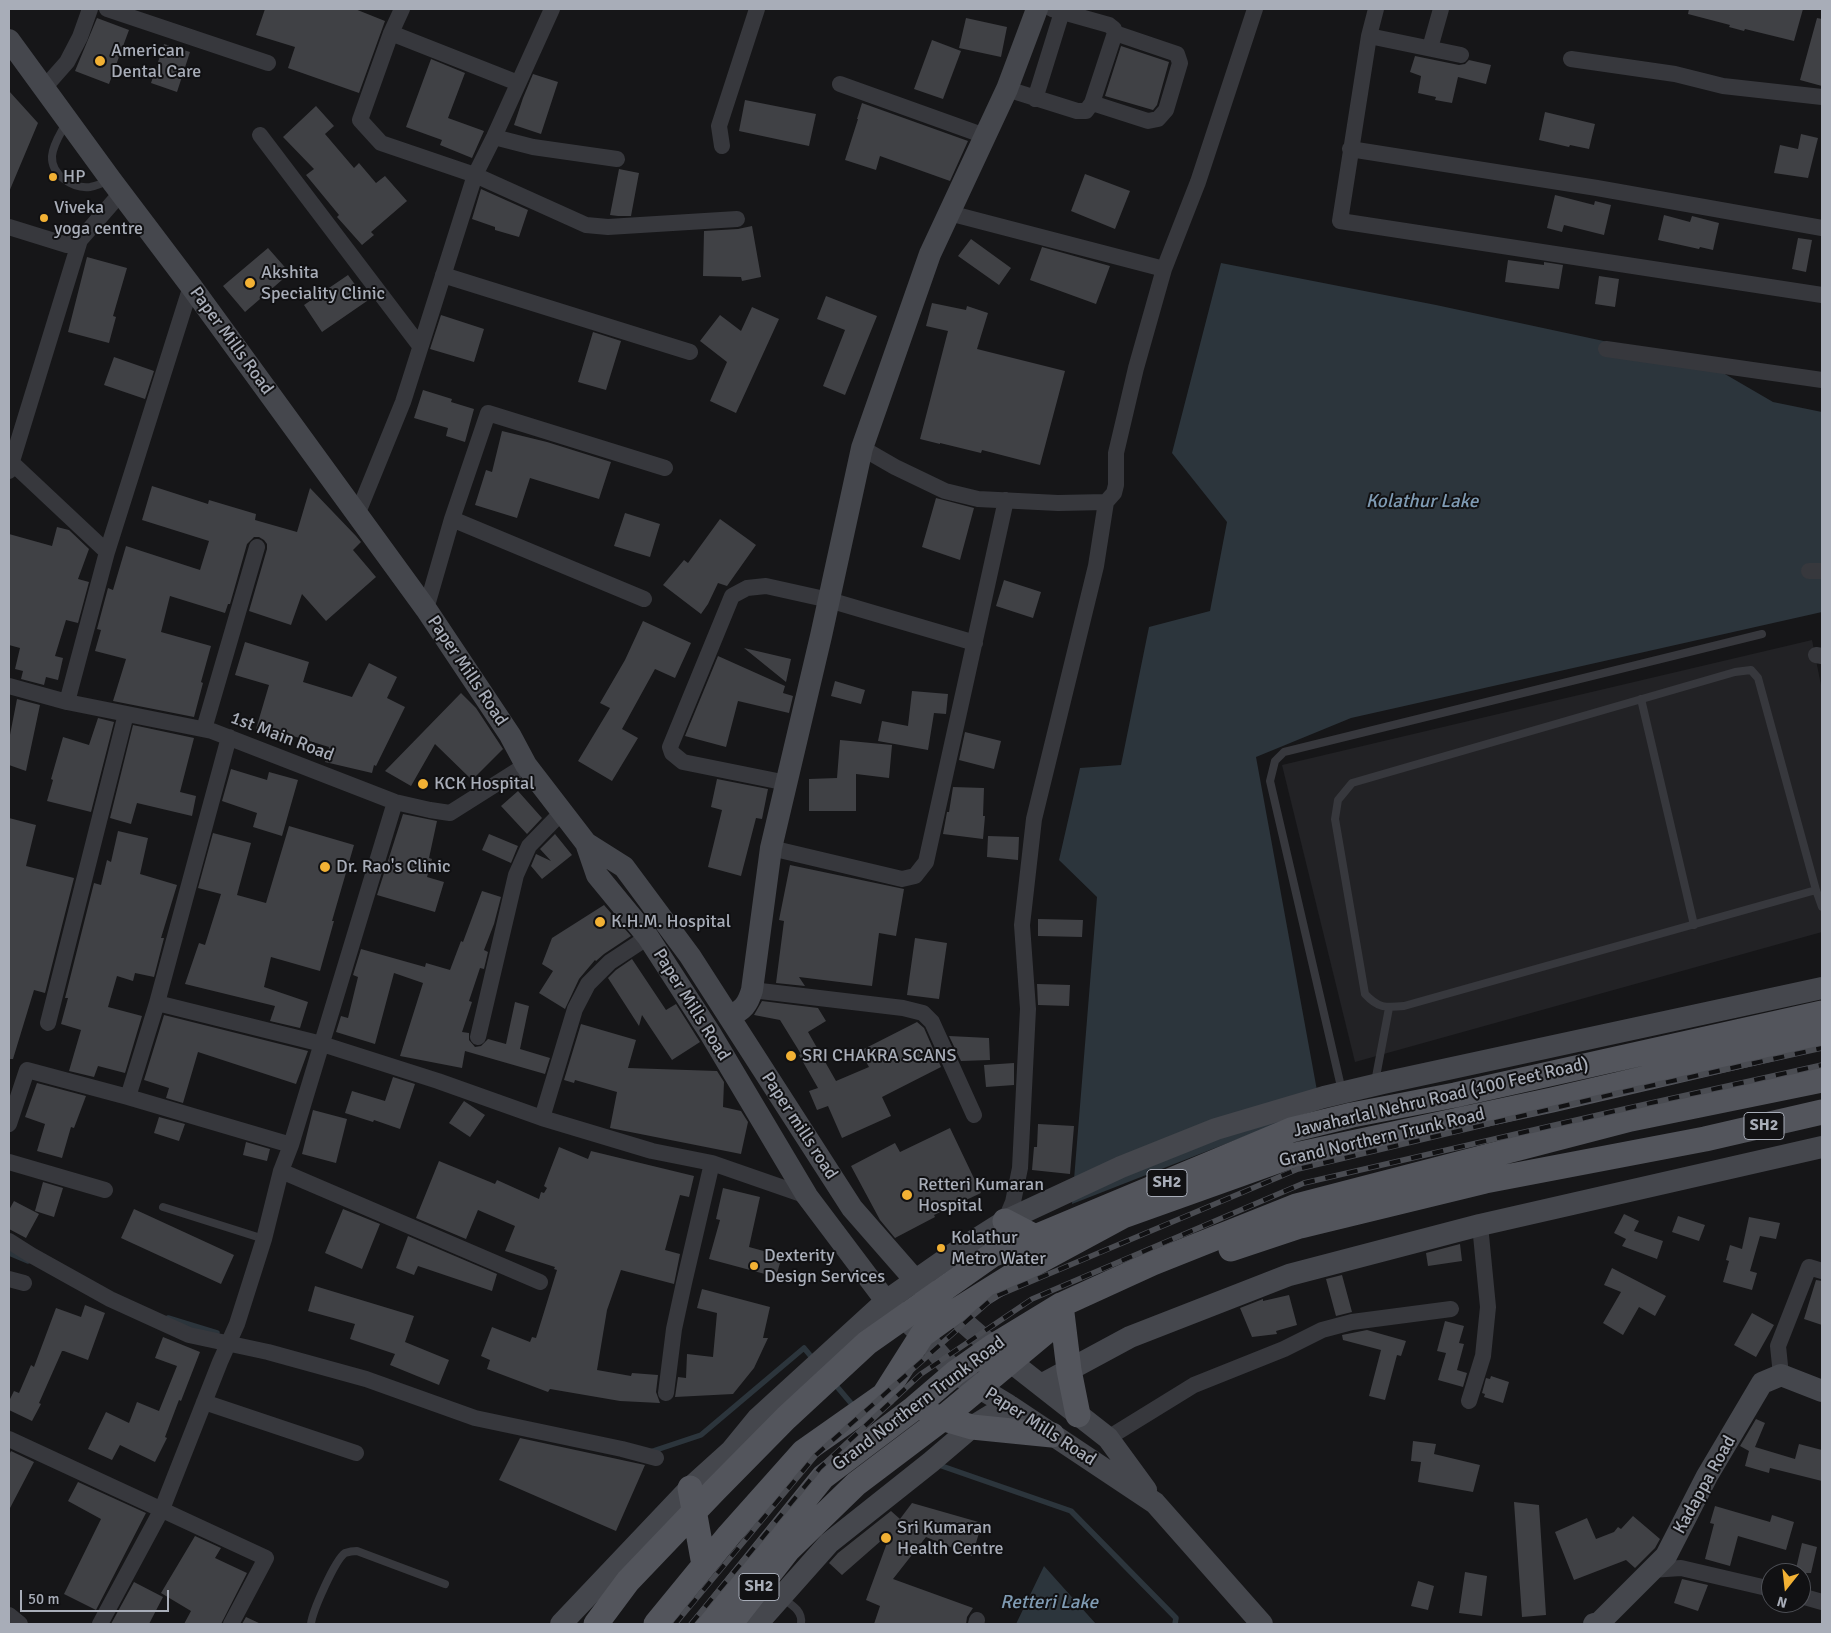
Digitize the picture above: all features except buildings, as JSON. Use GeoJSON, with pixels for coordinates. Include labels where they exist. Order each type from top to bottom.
{"type":"FeatureCollection","features":[{"type":"Feature","properties":{"kind":"main road","name":"Jawaharlal Nehru Road (100 Feet Road)"},"geometry":{"type":"LineString","coordinates":[[596,1624],[628,1581],[714,1490],[786,1418],[867,1343],[992,1255],[1291,1130],[1352,1115],[1455,1095],[1822,1013]]}},
{"type":"Feature","properties":{"kind":"main road","name":"Grand Northern Trunk Road"},"geometry":{"type":"LineString","coordinates":[[656,1624],[738,1525],[804,1452],[884,1395],[922,1335],[954,1312],[1010,1277],[1123,1216],[1291,1156],[1552,1100],[1822,1037]]}},
{"type":"Feature","properties":{"kind":"main road","name":"Grand Northern Trunk Road"},"geometry":{"type":"LineString","coordinates":[[712,1624],[823,1477],[913,1409],[955,1373],[992,1347],[1061,1305],[1153,1263],[1296,1206],[1630,1120],[1822,1080]]}},
{"type":"Feature","properties":{"kind":"main road","name":"SH2"},"geometry":{"type":"LineString","coordinates":[[712,1624],[856,1484],[938,1422],[1067,1314],[1160,1272],[1300,1226],[1484,1181],[1705,1139],[1822,1112]]}},
{"type":"Feature","properties":{"kind":"main road"},"geometry":{"type":"LineString","coordinates":[[1005,1221],[1060,1249]]}},
{"type":"Feature","properties":{"kind":"main road"},"geometry":{"type":"LineString","coordinates":[[1061,1305],[1069,1370],[1078,1414]]}},
{"type":"Feature","properties":{"kind":"main road"},"geometry":{"type":"LineString","coordinates":[[913,1409],[972,1426],[1052,1435]]}},
{"type":"Feature","properties":{"kind":"main road"},"geometry":{"type":"LineString","coordinates":[[731,1451],[730,1499],[738,1525]]}},
{"type":"Feature","properties":{"kind":"main road"},"geometry":{"type":"LineString","coordinates":[[690,1488],[704,1565]]}},
{"type":"Feature","properties":{"kind":"street"},"geometry":{"type":"LineString","coordinates":[[44,88],[66,62],[80,37],[90,9]]}},
{"type":"Feature","properties":{"kind":"street"},"geometry":{"type":"LineString","coordinates":[[107,9],[268,63]]}},
{"type":"Feature","properties":{"kind":"street"},"geometry":{"type":"LineString","coordinates":[[402,9],[391,32],[360,120],[381,143],[475,175],[586,225],[598,227],[737,219]]}},
{"type":"Feature","properties":{"kind":"street"},"geometry":{"type":"LineString","coordinates":[[357,515],[403,402],[475,175],[494,138],[552,9]]}},
{"type":"Feature","properties":{"kind":"street"},"geometry":{"type":"LineString","coordinates":[[722,146],[719,126],[757,9]]}},
{"type":"Feature","properties":{"kind":"street"},"geometry":{"type":"LineString","coordinates":[[730,1016],[744,1008],[749,1001],[752,990],[771,848],[829,600],[862,448],[930,254],[1007,89],[1037,9]]}},
{"type":"Feature","properties":{"kind":"street"},"geometry":{"type":"LineString","coordinates":[[1005,1221],[1013,1202],[1020,1168],[1028,1009],[1022,925],[1034,818],[1096,566],[1106,502],[1114,493],[1116,485],[1116,453],[1136,368],[1164,268],[1198,182],[1255,9]]}},
{"type":"Feature","properties":{"kind":"street"},"geometry":{"type":"LineString","coordinates":[[1376,9],[1369,36],[1340,220],[1822,295]]}},
{"type":"Feature","properties":{"kind":"street"},"geometry":{"type":"LineString","coordinates":[[1430,48],[1441,9]]}},
{"type":"Feature","properties":{"kind":"street"},"geometry":{"type":"LineString","coordinates":[[1007,89],[1035,99],[1077,111],[1086,111],[1092,103],[1115,33],[1114,29],[1109,25],[1057,10],[1053,57],[1035,99]]}},
{"type":"Feature","properties":{"kind":"street"},"geometry":{"type":"LineString","coordinates":[[391,32],[518,83]]}},
{"type":"Feature","properties":{"kind":"street"},"geometry":{"type":"LineString","coordinates":[[1092,103],[1148,122],[1158,119],[1166,110],[1180,63],[1177,54],[1115,33]]}},
{"type":"Feature","properties":{"kind":"street"},"geometry":{"type":"LineString","coordinates":[[1369,36],[1461,55]]}},
{"type":"Feature","properties":{"kind":"street","name":"Paper Mills Road"},"geometry":{"type":"LineString","coordinates":[[9,40],[426,608],[510,735],[526,765],[586,843],[597,875],[648,937],[710,1033],[807,1196],[886,1301],[922,1335],[955,1373],[1008,1405],[1155,1503],[1262,1624]]}},
{"type":"Feature","properties":{"kind":"street"},"geometry":{"type":"LineString","coordinates":[[1022,47],[1053,57]]}},
{"type":"Feature","properties":{"kind":"street"},"geometry":{"type":"LineString","coordinates":[[1571,59],[1675,74],[1723,86],[1822,97]]}},
{"type":"Feature","properties":{"kind":"street"},"geometry":{"type":"LineString","coordinates":[[840,84],[985,136]]}},
{"type":"Feature","properties":{"kind":"street"},"geometry":{"type":"LineString","coordinates":[[260,135],[420,346]]}},
{"type":"Feature","properties":{"kind":"street"},"geometry":{"type":"LineString","coordinates":[[494,138],[542,149],[617,159]]}},
{"type":"Feature","properties":{"kind":"street"},"geometry":{"type":"LineString","coordinates":[[1350,150],[1617,192],[1822,228]]}},
{"type":"Feature","properties":{"kind":"street"},"geometry":{"type":"LineString","coordinates":[[107,552],[10,465],[80,240],[116,186]]}},
{"type":"Feature","properties":{"kind":"street"},"geometry":{"type":"LineString","coordinates":[[949,213],[1164,268]]}},
{"type":"Feature","properties":{"kind":"street"},"geometry":{"type":"LineString","coordinates":[[9,227],[67,245],[80,240]]}},
{"type":"Feature","properties":{"kind":"street"},"geometry":{"type":"LineString","coordinates":[[443,275],[690,352]]}},
{"type":"Feature","properties":{"kind":"street"},"geometry":{"type":"LineString","coordinates":[[67,702],[107,552],[191,286]]}},
{"type":"Feature","properties":{"kind":"street"},"geometry":{"type":"LineString","coordinates":[[1606,349],[1822,380]]}},
{"type":"Feature","properties":{"kind":"street"},"geometry":{"type":"LineString","coordinates":[[426,608],[452,519],[488,413],[665,468]]}},
{"type":"Feature","properties":{"kind":"street"},"geometry":{"type":"LineString","coordinates":[[862,448],[895,467],[945,491],[978,499],[1058,503],[1106,502]]}},
{"type":"Feature","properties":{"kind":"street"},"geometry":{"type":"LineString","coordinates":[[771,848],[902,879],[915,876],[926,862],[1006,500]]}},
{"type":"Feature","properties":{"kind":"street"},"geometry":{"type":"LineString","coordinates":[[452,519],[644,600]]}},
{"type":"Feature","properties":{"kind":"street"},"geometry":{"type":"LineString","coordinates":[[204,729],[257,547]]}},
{"type":"Feature","properties":{"kind":"street"},"geometry":{"type":"LineString","coordinates":[[787,783],[683,762],[672,753],[670,747],[732,596],[747,588],[766,586],[829,600],[975,643]]}},
{"type":"Feature","properties":{"kind":"street","name":"1st Main Road"},"geometry":{"type":"LineString","coordinates":[[10,690],[204,729],[395,802],[450,813],[526,765]]}},
{"type":"Feature","properties":{"kind":"street"},"geometry":{"type":"LineString","coordinates":[[48,1023],[126,714]]}},
{"type":"Feature","properties":{"kind":"street"},"geometry":{"type":"LineString","coordinates":[[128,1097],[157,1003],[229,737]]}},
{"type":"Feature","properties":{"kind":"street"},"geometry":{"type":"LineString","coordinates":[[100,1624],[162,1509],[237,1324],[264,1238],[281,1171],[291,1145],[395,802]]}},
{"type":"Feature","properties":{"kind":"street"},"geometry":{"type":"LineString","coordinates":[[478,1037],[516,875],[529,846],[562,812]]}},
{"type":"Feature","properties":{"kind":"street","name":"Paper mills road"},"geometry":{"type":"LineString","coordinates":[[586,843],[624,867],[690,956],[852,1208],[915,1280],[992,1347],[1108,1438],[1155,1503]]}},
{"type":"Feature","properties":{"kind":"street"},"geometry":{"type":"LineString","coordinates":[[542,1118],[575,1009],[588,984],[610,962],[648,937]]}},
{"type":"Feature","properties":{"kind":"street"},"geometry":{"type":"LineString","coordinates":[[562,1624],[690,1488],[731,1451],[758,1418],[886,1301],[1005,1221],[1121,1167],[1216,1128],[1375,1085],[1822,988]]}},
{"type":"Feature","properties":{"kind":"street"},"geometry":{"type":"LineString","coordinates":[[752,990],[903,1008],[923,1013],[932,1022],[974,1115]]}},
{"type":"Feature","properties":{"kind":"street"},"geometry":{"type":"LineString","coordinates":[[157,1003],[322,1044],[438,1081],[542,1118],[652,1151],[712,1163],[807,1196]]}},
{"type":"Feature","properties":{"kind":"street"},"geometry":{"type":"LineString","coordinates":[[9,1124],[27,1070],[128,1097],[291,1145]]}},
{"type":"Feature","properties":{"kind":"street"},"geometry":{"type":"LineString","coordinates":[[1042,1385],[1130,1337],[1290,1274],[1480,1225],[1822,1147]]}},
{"type":"Feature","properties":{"kind":"street"},"geometry":{"type":"LineString","coordinates":[[9,1162],[105,1190]]}},
{"type":"Feature","properties":{"kind":"street"},"geometry":{"type":"LineString","coordinates":[[666,1393],[676,1320],[712,1163]]}},
{"type":"Feature","properties":{"kind":"street"},"geometry":{"type":"LineString","coordinates":[[281,1171],[540,1282]]}},
{"type":"Feature","properties":{"kind":"street"},"geometry":{"type":"LineString","coordinates":[[1468,1401],[1483,1356],[1488,1307],[1480,1225]]}},
{"type":"Feature","properties":{"kind":"street"},"geometry":{"type":"LineString","coordinates":[[9,1241],[46,1264],[110,1299],[189,1335],[268,1352],[366,1379],[475,1418],[632,1451],[656,1458]]}},
{"type":"Feature","properties":{"kind":"street"},"geometry":{"type":"LineString","coordinates":[[1822,1272],[1809,1267],[1778,1346],[1781,1375],[1822,1391]]}},
{"type":"Feature","properties":{"kind":"street"},"geometry":{"type":"LineString","coordinates":[[1108,1438],[1194,1384],[1284,1349],[1322,1330],[1352,1322],[1451,1309]]}},
{"type":"Feature","properties":{"kind":"street","name":"Kadappa Road"},"geometry":{"type":"LineString","coordinates":[[1594,1624],[1599,1623],[1666,1556],[1707,1476],[1762,1383],[1781,1375]]}},
{"type":"Feature","properties":{"kind":"street"},"geometry":{"type":"LineString","coordinates":[[204,1402],[356,1453]]}},
{"type":"Feature","properties":{"kind":"street"},"geometry":{"type":"LineString","coordinates":[[757,1624],[829,1543],[931,1462],[972,1426],[1008,1405]]}},
{"type":"Feature","properties":{"kind":"street"},"geometry":{"type":"LineString","coordinates":[[9,1439],[266,1558],[231,1624]]}},
{"type":"Feature","properties":{"kind":"street"},"geometry":{"type":"LineString","coordinates":[[1651,1570],[1681,1568],[1761,1587]]}},
{"type":"Feature","properties":{"kind":"street"},"geometry":{"type":"LineString","coordinates":[[9,1615],[20,1624]]}},
{"type":"Feature","properties":{"kind":"lane"},"geometry":{"type":"LineString","coordinates":[[67,120],[54,149],[53,164],[57,171],[69,183],[77,186],[88,188],[116,186]]}},
{"type":"Feature","properties":{"kind":"lane"},"geometry":{"type":"LineString","coordinates":[[1343,1093],[1270,782],[1275,761],[1284,752],[1762,634]]}},
{"type":"Feature","properties":{"kind":"lane"},"geometry":{"type":"LineString","coordinates":[[1816,890],[1404,1006],[1389,1008],[1374,1004],[1365,994],[1335,819],[1338,800],[1352,783],[1735,672],[1751,670],[1758,678],[1822,907]]}},
{"type":"Feature","properties":{"kind":"lane"},"geometry":{"type":"LineString","coordinates":[[1641,699],[1694,925]]}},
{"type":"Feature","properties":{"kind":"lane"},"geometry":{"type":"LineString","coordinates":[[1375,1085],[1389,1008]]}},
{"type":"Feature","properties":{"kind":"lane"},"geometry":{"type":"LineString","coordinates":[[163,1207],[264,1238]]}},
{"type":"Feature","properties":{"kind":"lane"},"geometry":{"type":"LineString","coordinates":[[311,1624],[312,1614],[338,1561],[346,1553],[357,1550],[445,1584]]}},
{"type":"Feature","properties":{"kind":"lane"},"geometry":{"type":"LineString","coordinates":[[781,1597],[797,1609],[802,1621],[801,1624]]}},
{"type":"Feature","properties":{"kind":"shaded area"},"geometry":{"type":"Polygon","coordinates":[[[1812,640],[1822,690],[1822,932],[1355,1062],[1282,765],[1812,640]]]}},
{"type":"Feature","properties":{"kind":"water","name":"Kolathur Lake"},"geometry":{"type":"Polygon","coordinates":[[[1221,263],[1436,305],[1706,363],[1773,402],[1822,412],[1822,612],[1351,718],[1256,757],[1320,1107],[1072,1204],[1097,897],[1059,860],[1080,768],[1121,765],[1149,627],[1210,611],[1227,522],[1172,453],[1221,263]]]}},
{"type":"Feature","properties":{"kind":"water","name":"Retteri Lake"},"geometry":{"type":"Polygon","coordinates":[[[1044,1566],[1096,1624],[1016,1624],[1044,1566]]]}},
{"type":"Feature","properties":{"kind":"waterway"},"geometry":{"type":"LineString","coordinates":[[9,1253],[28,1261]]}},
{"type":"Feature","properties":{"kind":"waterway"},"geometry":{"type":"LineString","coordinates":[[168,1318],[217,1333]]}},
{"type":"Feature","properties":{"kind":"waterway"},"geometry":{"type":"LineString","coordinates":[[650,1452],[701,1435],[804,1348],[814,1360]]}},
{"type":"Feature","properties":{"kind":"waterway"},"geometry":{"type":"LineString","coordinates":[[833,1382],[856,1409]]}},
{"type":"Feature","properties":{"kind":"waterway"},"geometry":{"type":"LineString","coordinates":[[936,1464],[1071,1511],[1176,1618],[1175,1624]]}},
{"type":"Feature","properties":{"kind":"railway"},"geometry":{"type":"LineString","coordinates":[[675,1624],[816,1455],[994,1297],[1298,1169],[1618,1093],[1822,1048]]}},
{"type":"Feature","properties":{"kind":"railway"},"geometry":{"type":"LineString","coordinates":[[691,1624],[820,1468],[921,1374],[1032,1299],[1304,1183],[1822,1065]]}},
{"type":"Feature","properties":{"kind":"place","name":"American Dental Care"},"geometry":{"type":"Point","coordinates":[100,61]}},
{"type":"Feature","properties":{"kind":"place","name":"HP"},"geometry":{"type":"Point","coordinates":[53,177]}},
{"type":"Feature","properties":{"kind":"place","name":"Viveka yoga centre"},"geometry":{"type":"Point","coordinates":[44,218]}},
{"type":"Feature","properties":{"kind":"place","name":"Akshita Speciality Clinic"},"geometry":{"type":"Point","coordinates":[250,283]}},
{"type":"Feature","properties":{"kind":"place","name":"KCK Hospital"},"geometry":{"type":"Point","coordinates":[423,784]}},
{"type":"Feature","properties":{"kind":"place","name":"Dr. Rao's Clinic"},"geometry":{"type":"Point","coordinates":[325,867]}},
{"type":"Feature","properties":{"kind":"place","name":"K.H.M. Hospital"},"geometry":{"type":"Point","coordinates":[600,922]}},
{"type":"Feature","properties":{"kind":"place","name":"SRI CHAKRA SCANS"},"geometry":{"type":"Point","coordinates":[791,1056]}},
{"type":"Feature","properties":{"kind":"place","name":"Retteri Kumaran Hospital"},"geometry":{"type":"Point","coordinates":[907,1195]}},
{"type":"Feature","properties":{"kind":"place","name":"Kolathur Metro Water"},"geometry":{"type":"Point","coordinates":[941,1248]}},
{"type":"Feature","properties":{"kind":"place","name":"Dexterity Design Services"},"geometry":{"type":"Point","coordinates":[754,1266]}},
{"type":"Feature","properties":{"kind":"place","name":"Sri Kumaran Health Centre"},"geometry":{"type":"Point","coordinates":[886,1538]}}]}
